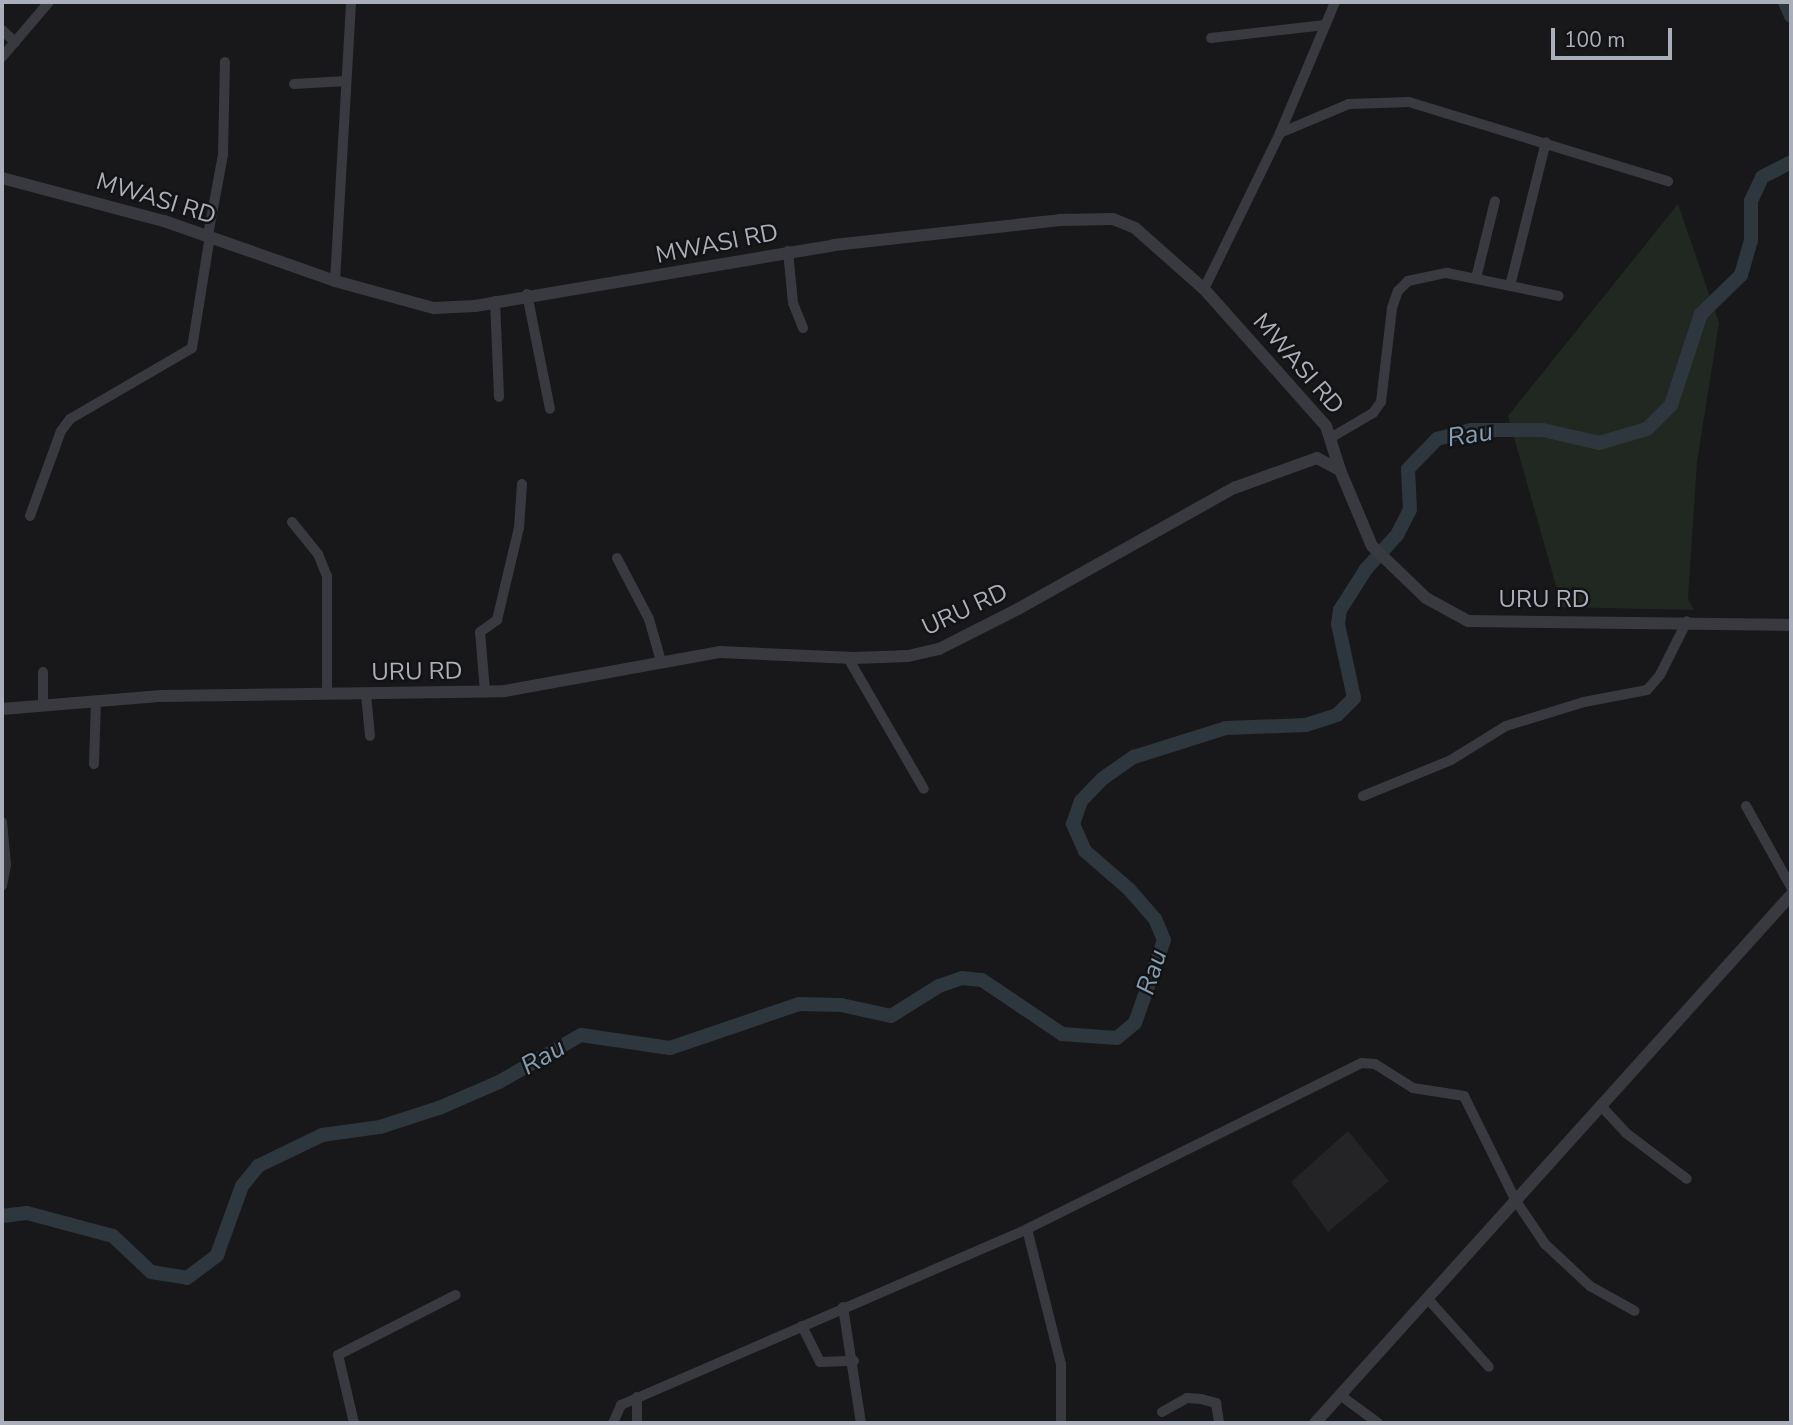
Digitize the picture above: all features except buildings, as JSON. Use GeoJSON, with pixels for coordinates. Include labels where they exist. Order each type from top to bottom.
{"type":"FeatureCollection","features":[{"type":"Feature","properties":{"kind":"street"},"geometry":{"type":"LineString","coordinates":[[2,57],[49,2]]}},
{"type":"Feature","properties":{"kind":"street"},"geometry":{"type":"LineString","coordinates":[[335,281],[346,147],[346,81],[351,2]]}},
{"type":"Feature","properties":{"kind":"street"},"geometry":{"type":"LineString","coordinates":[[1204,289],[1280,133],[1335,2]]}},
{"type":"Feature","properties":{"kind":"street"},"geometry":{"type":"LineString","coordinates":[[1210,38],[1325,25]]}},
{"type":"Feature","properties":{"kind":"street"},"geometry":{"type":"LineString","coordinates":[[2,30],[15,42]]}},
{"type":"Feature","properties":{"kind":"street"},"geometry":{"type":"LineString","coordinates":[[30,516],[61,431],[70,419],[192,348],[223,155],[225,62]]}},
{"type":"Feature","properties":{"kind":"street"},"geometry":{"type":"LineString","coordinates":[[294,84],[346,81]]}},
{"type":"Feature","properties":{"kind":"street"},"geometry":{"type":"LineString","coordinates":[[1280,133],[1338,107],[1380,100],[1430,106],[1668,181]]}},
{"type":"Feature","properties":{"kind":"street"},"geometry":{"type":"LineString","coordinates":[[1510,286],[1546,142]]}},
{"type":"Feature","properties":{"kind":"street","name":"MWASI RD"},"geometry":{"type":"LineString","coordinates":[[2,178],[209,236],[335,281],[434,308],[495,301],[788,251],[1097,217],[1135,228],[1204,289],[1332,437],[1340,470]]}},
{"type":"Feature","properties":{"kind":"street"},"geometry":{"type":"LineString","coordinates":[[1476,278],[1495,201]]}},
{"type":"Feature","properties":{"kind":"street"},"geometry":{"type":"LineString","coordinates":[[788,251],[793,303],[803,328]]}},
{"type":"Feature","properties":{"kind":"street"},"geometry":{"type":"LineString","coordinates":[[1332,437],[1373,413],[1381,402],[1398,291],[1408,281],[1436,273],[1476,278],[1559,296]]}},
{"type":"Feature","properties":{"kind":"street"},"geometry":{"type":"LineString","coordinates":[[527,294],[550,409]]}},
{"type":"Feature","properties":{"kind":"street"},"geometry":{"type":"LineString","coordinates":[[495,301],[499,397]]}},
{"type":"Feature","properties":{"kind":"street","name":"URU RD"},"geometry":{"type":"LineString","coordinates":[[2,709],[161,696],[485,691],[534,687],[661,661],[745,651],[848,658],[908,656],[939,649],[1234,488],[1317,458],[1340,470],[1380,554],[1426,598],[1468,621],[1687,620],[1791,625]]}},
{"type":"Feature","properties":{"kind":"street"},"geometry":{"type":"LineString","coordinates":[[485,691],[480,632],[499,614],[519,528],[522,484]]}},
{"type":"Feature","properties":{"kind":"street"},"geometry":{"type":"LineString","coordinates":[[292,522],[318,554],[327,576],[327,694]]}},
{"type":"Feature","properties":{"kind":"street"},"geometry":{"type":"LineString","coordinates":[[617,558],[649,619],[661,661]]}},
{"type":"Feature","properties":{"kind":"street"},"geometry":{"type":"LineString","coordinates":[[1363,796],[1413,778],[1506,726],[1540,714],[1647,691],[1660,675],[1687,620]]}},
{"type":"Feature","properties":{"kind":"street"},"geometry":{"type":"LineString","coordinates":[[848,658],[925,789]]}},
{"type":"Feature","properties":{"kind":"street"},"geometry":{"type":"LineString","coordinates":[[43,672],[43,706]]}},
{"type":"Feature","properties":{"kind":"street"},"geometry":{"type":"LineString","coordinates":[[366,694],[370,736]]}},
{"type":"Feature","properties":{"kind":"street"},"geometry":{"type":"LineString","coordinates":[[94,764],[96,702]]}},
{"type":"Feature","properties":{"kind":"street"},"geometry":{"type":"LineString","coordinates":[[1746,806],[1791,887]]}},
{"type":"Feature","properties":{"kind":"street"},"geometry":{"type":"LineString","coordinates":[[2,822],[6,865],[2,886]]}},
{"type":"Feature","properties":{"kind":"street"},"geometry":{"type":"LineString","coordinates":[[1315,1423],[1789,902]]}},
{"type":"Feature","properties":{"kind":"street"},"geometry":{"type":"LineString","coordinates":[[613,1423],[621,1405],[1027,1229],[1248,1116],[1369,1062],[1413,1088],[1464,1096],[1516,1201],[1563,1262],[1590,1286],[1635,1311]]}},
{"type":"Feature","properties":{"kind":"street"},"geometry":{"type":"LineString","coordinates":[[1602,1107],[1626,1133],[1687,1179]]}},
{"type":"Feature","properties":{"kind":"street"},"geometry":{"type":"LineString","coordinates":[[1027,1229],[1060,1363],[1061,1423]]}},
{"type":"Feature","properties":{"kind":"street"},"geometry":{"type":"LineString","coordinates":[[354,1423],[338,1355],[456,1295]]}},
{"type":"Feature","properties":{"kind":"street"},"geometry":{"type":"LineString","coordinates":[[1428,1299],[1489,1367]]}},
{"type":"Feature","properties":{"kind":"street"},"geometry":{"type":"LineString","coordinates":[[843,1307],[861,1423]]}},
{"type":"Feature","properties":{"kind":"street"},"geometry":{"type":"LineString","coordinates":[[802,1326],[820,1362],[853,1361]]}},
{"type":"Feature","properties":{"kind":"street"},"geometry":{"type":"LineString","coordinates":[[1340,1395],[1378,1423]]}},
{"type":"Feature","properties":{"kind":"street"},"geometry":{"type":"LineString","coordinates":[[637,1423],[638,1397]]}},
{"type":"Feature","properties":{"kind":"street"},"geometry":{"type":"LineString","coordinates":[[1162,1412],[1187,1398],[1201,1399],[1216,1403],[1219,1423]]}},
{"type":"Feature","properties":{"kind":"shaded area"},"geometry":{"type":"Polygon","coordinates":[[[1678,204],[1719,323],[1697,462],[1688,599],[1694,610],[1562,607],[1508,416],[1678,204]]]}},
{"type":"Feature","properties":{"kind":"shaded area"},"geometry":{"type":"Polygon","coordinates":[[[1348,1131],[1389,1181],[1328,1232],[1291,1182],[1348,1131]]]}},
{"type":"Feature","properties":{"kind":"waterway"},"geometry":{"type":"LineString","coordinates":[[1785,2],[1791,16]]}},
{"type":"Feature","properties":{"kind":"waterway","name":"Rau"},"geometry":{"type":"LineString","coordinates":[[2,1216],[27,1213],[113,1236],[151,1272],[187,1278],[217,1255],[242,1186],[258,1166],[322,1135],[380,1127],[439,1108],[499,1082],[581,1035],[670,1048],[799,1004],[841,1005],[891,1016],[939,986],[962,978],[982,980],[1062,1034],[1117,1038],[1135,1023],[1164,940],[1155,919],[1130,890],[1085,851],[1073,824],[1081,801],[1102,779],[1134,757],[1226,728],[1306,725],[1337,715],[1354,698],[1338,624],[1340,610],[1366,569],[1397,535],[1410,510],[1408,469],[1437,439],[1471,430],[1543,430],[1599,443],[1647,429],[1671,405],[1701,314],[1741,275],[1751,241],[1751,201],[1762,177],[1791,162]]}}]}
